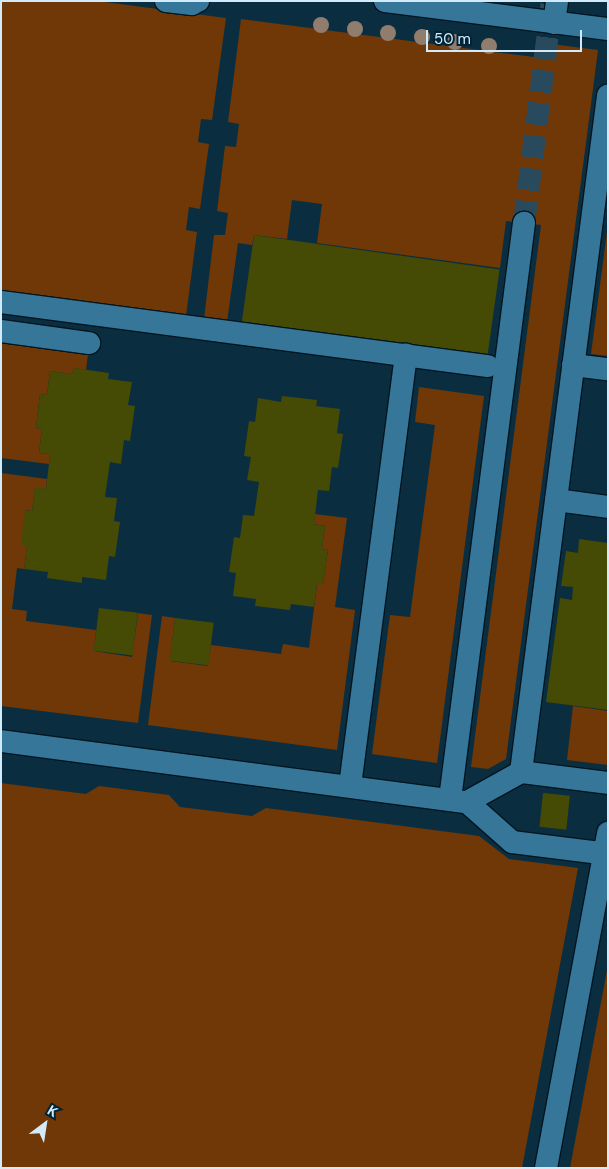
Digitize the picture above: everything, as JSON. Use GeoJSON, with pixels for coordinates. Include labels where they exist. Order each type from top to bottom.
{"type":"FeatureCollection","features":[{"type":"Feature","properties":{"kind":"lane"},"geometry":{"type":"LineString","coordinates":[[166,1],[192,4],[198,1]]}},
{"type":"Feature","properties":{"kind":"lane"},"geometry":{"type":"LineString","coordinates":[[385,1],[555,12],[608,29]]}},
{"type":"Feature","properties":{"kind":"lane"},"geometry":{"type":"LineString","coordinates":[[521,772],[608,96]]}},
{"type":"Feature","properties":{"kind":"lane"},"geometry":{"type":"LineString","coordinates":[[458,801],[524,223]]}},
{"type":"Feature","properties":{"kind":"lane"},"geometry":{"type":"LineString","coordinates":[[1,302],[488,366]]}},
{"type":"Feature","properties":{"kind":"lane"},"geometry":{"type":"LineString","coordinates":[[1,332],[89,343]]}},
{"type":"Feature","properties":{"kind":"lane"},"geometry":{"type":"LineString","coordinates":[[350,786],[406,355]]}},
{"type":"Feature","properties":{"kind":"lane"},"geometry":{"type":"LineString","coordinates":[[573,365],[608,369]]}},
{"type":"Feature","properties":{"kind":"lane"},"geometry":{"type":"LineString","coordinates":[[556,500],[608,504]]}},
{"type":"Feature","properties":{"kind":"lane"},"geometry":{"type":"LineString","coordinates":[[1,741],[458,801],[512,842],[607,847],[546,1168]]}},
{"type":"Feature","properties":{"kind":"lane"},"geometry":{"type":"LineString","coordinates":[[458,801],[521,772],[608,783]]}},
{"type":"Feature","properties":{"kind":"shaded area"},"geometry":{"type":"Polygon","coordinates":[[[1,1],[97,1],[226,18],[212,120],[201,119],[198,142],[209,144],[200,209],[189,207],[186,230],[197,232],[186,316],[1,292],[1,1]]]}},
{"type":"Feature","properties":{"kind":"shaded area"},"geometry":{"type":"Polygon","coordinates":[[[241,19],[534,57],[536,42],[598,50],[506,759],[488,769],[471,767],[541,225],[506,221],[500,268],[317,243],[322,204],[292,200],[287,239],[254,235],[252,245],[238,243],[227,322],[204,319],[214,235],[225,235],[228,213],[217,211],[225,146],[236,147],[239,124],[228,122],[241,19]]]}},
{"type":"Feature","properties":{"kind":"shaded area"},"geometry":{"type":"Polygon","coordinates":[[[608,224],[608,356],[591,354],[608,224]]]}},
{"type":"Feature","properties":{"kind":"shaded area"},"geometry":{"type":"Polygon","coordinates":[[[1,342],[88,354],[86,370],[74,368],[73,374],[50,371],[47,395],[40,394],[36,428],[42,429],[39,453],[50,454],[49,464],[1,458],[1,342]]]}},
{"type":"Feature","properties":{"kind":"shaded area"},"geometry":{"type":"Polygon","coordinates":[[[419,387],[484,396],[437,763],[372,754],[390,615],[410,617],[435,425],[415,422],[419,387]]]}},
{"type":"Feature","properties":{"kind":"shaded area"},"geometry":{"type":"Polygon","coordinates":[[[1,473],[47,479],[46,489],[35,488],[32,511],[25,510],[27,546],[24,569],[17,568],[12,609],[27,611],[26,621],[96,630],[94,651],[132,657],[138,613],[152,615],[138,723],[1,706],[1,473]]]}},
{"type":"Feature","properties":{"kind":"shaded area"},"geometry":{"type":"Polygon","coordinates":[[[315,514],[347,518],[335,607],[355,610],[337,750],[148,725],[162,616],[175,618],[170,661],[208,666],[211,645],[281,654],[283,644],[309,648],[317,584],[323,584],[328,550],[322,549],[325,526],[314,524],[315,514]]]}},
{"type":"Feature","properties":{"kind":"shaded area"},"geometry":{"type":"Polygon","coordinates":[[[573,706],[608,711],[608,765],[567,760],[573,706]]]}},
{"type":"Feature","properties":{"kind":"shaded area"},"geometry":{"type":"Polygon","coordinates":[[[1,783],[86,794],[99,786],[169,795],[180,807],[252,816],[266,808],[479,836],[509,859],[578,868],[522,1168],[1,1168],[1,783]]]}},
{"type":"Feature","properties":{"kind":"shaded area"},"geometry":{"type":"Polygon","coordinates":[[[608,965],[608,1168],[570,1168],[608,965]]]}},
{"type":"Feature","properties":{"kind":"building"},"geometry":{"type":"Polygon","coordinates":[[[254,235],[500,270],[487,359],[241,324],[254,235]]]}},
{"type":"Feature","properties":{"kind":"building"},"geometry":{"type":"Polygon","coordinates":[[[74,368],[109,373],[108,379],[132,382],[128,405],[135,406],[130,441],[124,440],[121,464],[110,462],[105,497],[117,498],[114,521],[120,522],[115,557],[109,556],[106,580],[82,577],[82,583],[47,578],[48,572],[24,569],[27,546],[21,545],[25,510],[32,511],[35,487],[46,489],[50,454],[39,453],[42,429],[36,428],[40,394],[47,395],[50,371],[73,374],[74,368]]]}},
{"type":"Feature","properties":{"kind":"building"},"geometry":{"type":"Polygon","coordinates":[[[282,396],[317,400],[316,406],[340,409],[337,433],[343,434],[338,468],[332,467],[329,491],[318,490],[314,524],[325,526],[322,549],[328,550],[323,584],[317,584],[314,607],[291,604],[290,610],[255,606],[256,599],[233,596],[236,573],[229,572],[234,537],[240,538],[243,515],[254,516],[259,482],[247,480],[251,457],[244,456],[249,421],[255,422],[258,398],[281,402],[282,396]]]}},
{"type":"Feature","properties":{"kind":"building"},"geometry":{"type":"Polygon","coordinates":[[[579,539],[608,543],[608,710],[546,702],[560,598],[572,600],[573,587],[561,586],[566,551],[578,553],[579,539]]]}},
{"type":"Feature","properties":{"kind":"building"},"geometry":{"type":"Polygon","coordinates":[[[99,608],[138,613],[132,655],[94,651],[99,608]]]}},
{"type":"Feature","properties":{"kind":"building"},"geometry":{"type":"Polygon","coordinates":[[[175,618],[214,623],[208,665],[170,661],[175,618]]]}},
{"type":"Feature","properties":{"kind":"building"},"geometry":{"type":"Polygon","coordinates":[[[543,793],[570,796],[566,830],[539,827],[543,793]]]}},
{"type":"Feature","properties":{"kind":"tunnel"},"geometry":{"type":"LineString","coordinates":[[524,223],[552,2]]}}]}
